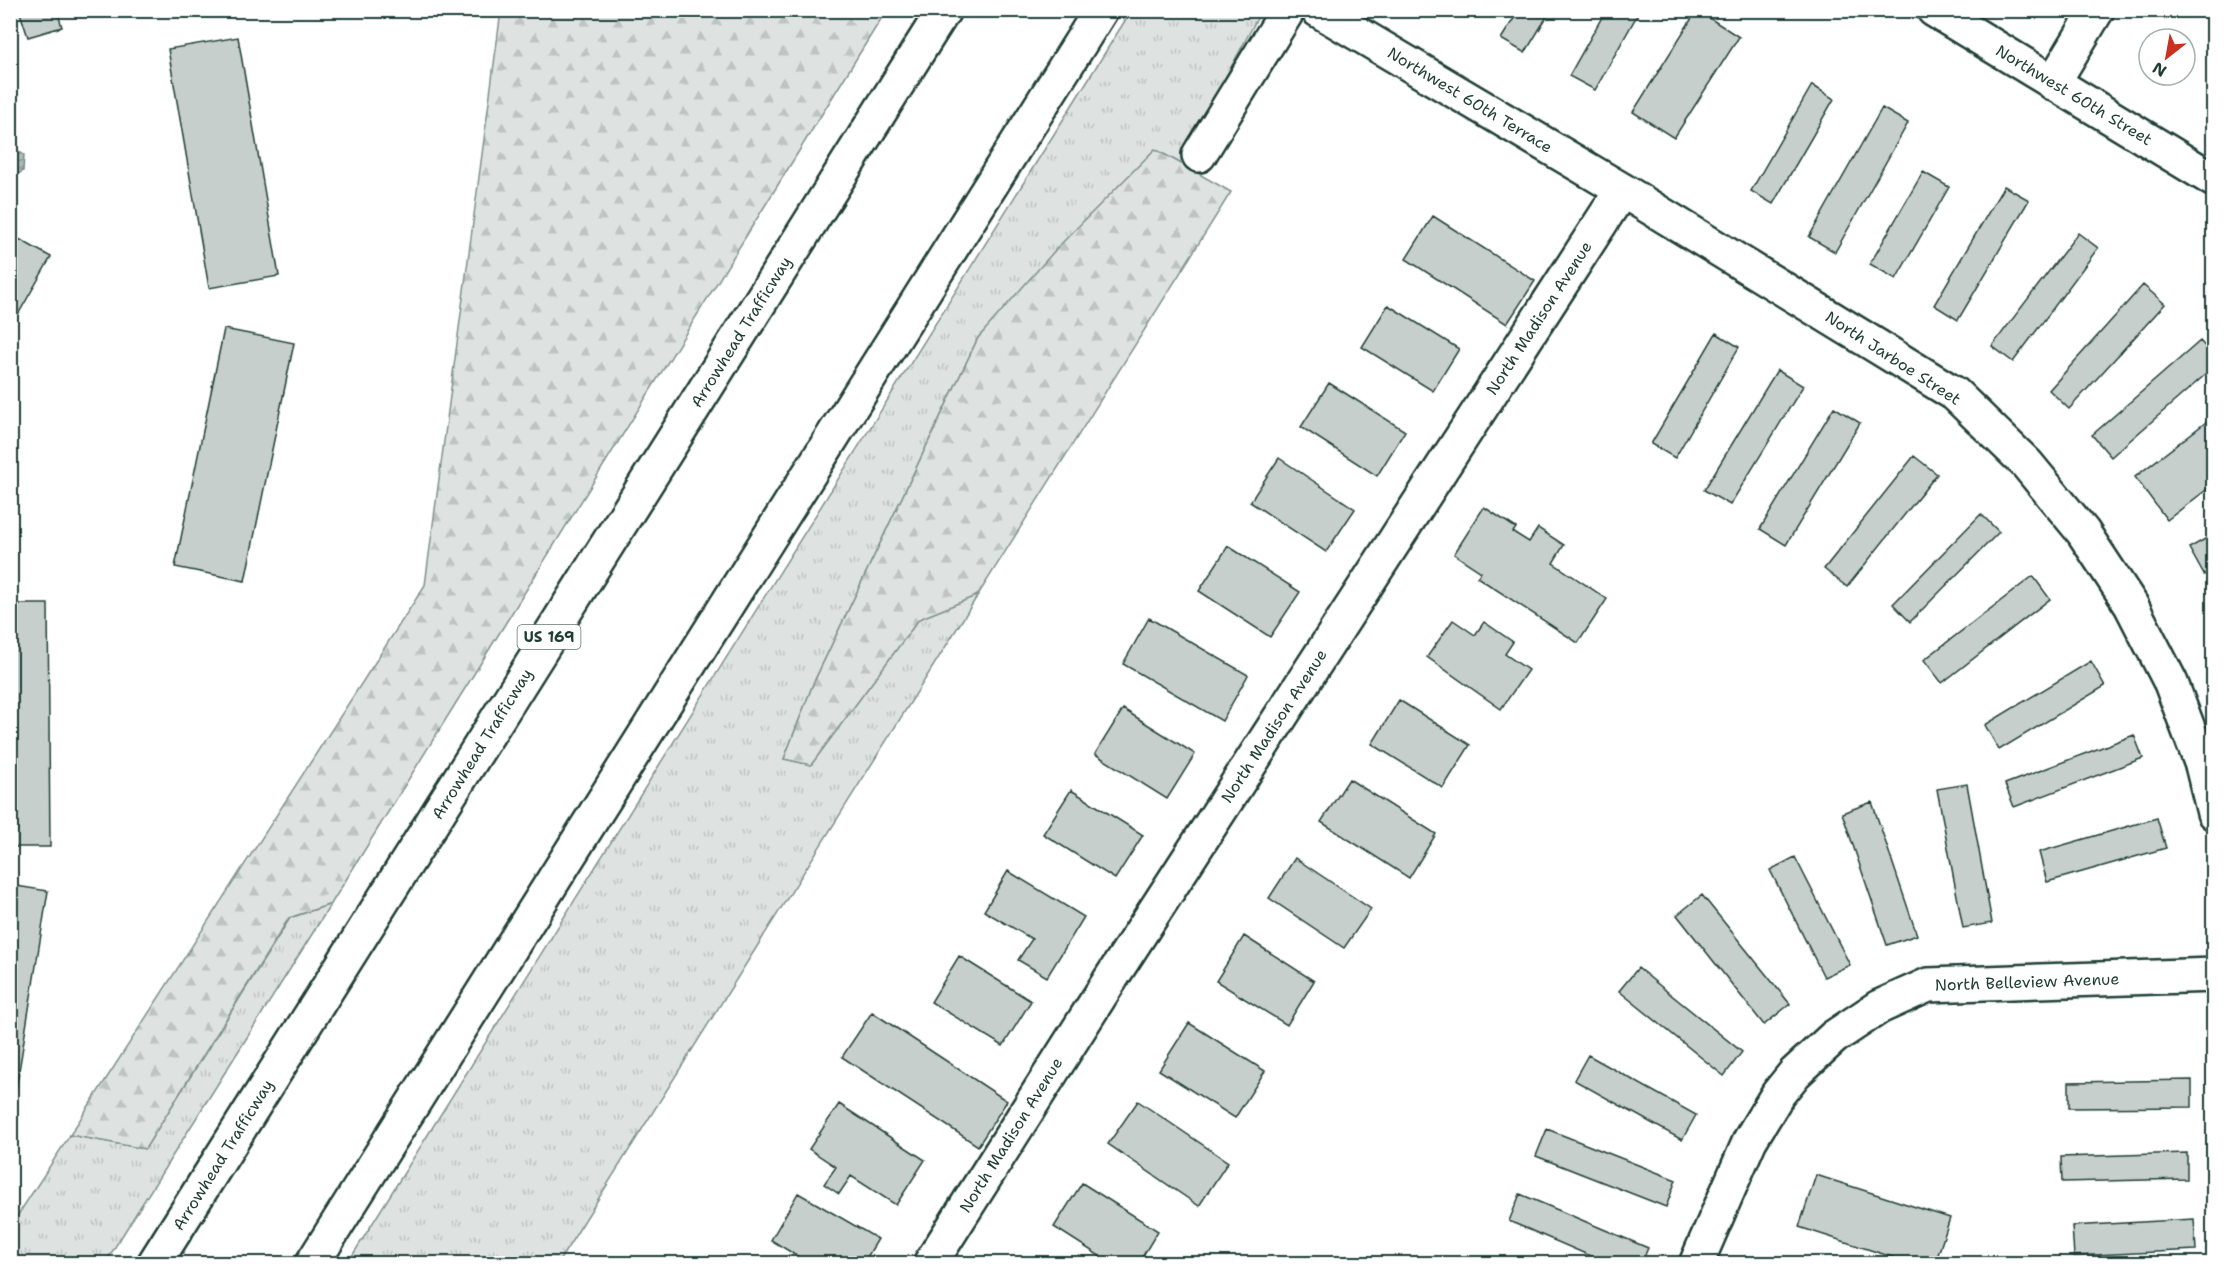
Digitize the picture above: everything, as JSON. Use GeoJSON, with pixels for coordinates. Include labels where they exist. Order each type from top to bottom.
{"type":"FeatureCollection","features":[{"type":"Feature","properties":{"kind":"main road","name":"Arrowhead Trafficway"},"geometry":{"type":"LineString","coordinates":[[154,1263],[944,10]]}},
{"type":"Feature","properties":{"kind":"main road"},"geometry":{"type":"LineString","coordinates":[[312,1263],[1101,10]]}},
{"type":"Feature","properties":{"kind":"main road"},"geometry":{"type":"LineString","coordinates":[[1199,155],[1288,10]]}},
{"type":"Feature","properties":{"kind":"main road","name":"Northwest 60th Terrace"},"geometry":{"type":"LineString","coordinates":[[1318,10],[1622,190]]}},
{"type":"Feature","properties":{"kind":"main road","name":"Northwest 60th Street"},"geometry":{"type":"LineString","coordinates":[[1935,10],[2214,180]]}},
{"type":"Feature","properties":{"kind":"main road"},"geometry":{"type":"LineString","coordinates":[[2053,83],[2097,10]]}},
{"type":"Feature","properties":{"kind":"main road","name":"North Jarboe Street"},"geometry":{"type":"LineString","coordinates":[[1622,190],[1955,394],[2027,464],[2083,532],[2131,606],[2171,683],[2202,765],[2214,813]]}},
{"type":"Feature","properties":{"kind":"main road","name":"North Madison Avenue"},"geometry":{"type":"LineString","coordinates":[[930,1263],[1116,970],[1622,190]]}},
{"type":"Feature","properties":{"kind":"main road","name":"North Belleview Avenue"},"geometry":{"type":"LineString","coordinates":[[1696,1263],[1750,1140],[1778,1094],[1795,1073],[1834,1037],[1879,1007],[1928,985],[2214,975]]}},
{"type":"Feature","properties":{"kind":"green space"},"geometry":{"type":"Polygon","coordinates":[[[501,11],[886,11],[331,904],[289,918],[145,1149],[70,1135],[425,585],[501,11]]]}},
{"type":"Feature","properties":{"kind":"green space"},"geometry":{"type":"Polygon","coordinates":[[[1131,11],[1261,11],[1180,163],[1155,150],[978,338],[813,684],[784,759],[811,765],[919,619],[978,595],[558,1263],[347,1264],[1131,11]]]}},
{"type":"Feature","properties":{"kind":"green space"},"geometry":{"type":"Polygon","coordinates":[[[1155,149],[1231,192],[978,595],[919,619],[811,765],[784,759],[813,684],[978,338],[1057,248],[1155,149]]]}},
{"type":"Feature","properties":{"kind":"green space"},"geometry":{"type":"Polygon","coordinates":[[[331,904],[105,1263],[11,1263],[10,1227],[70,1135],[145,1149],[290,918],[331,904]]]}},
{"type":"Feature","properties":{"kind":"shaded area"},"geometry":{"type":"Polygon","coordinates":[[[10,145],[24,155],[23,171],[11,178],[10,145]]]}},
{"type":"Feature","properties":{"kind":"building"},"geometry":{"type":"Polygon","coordinates":[[[19,10],[57,10],[62,27],[28,37],[19,10]]]}},
{"type":"Feature","properties":{"kind":"building"},"geometry":{"type":"Polygon","coordinates":[[[1519,10],[1551,10],[1525,53],[1501,39],[1519,10]]]}},
{"type":"Feature","properties":{"kind":"building"},"geometry":{"type":"Polygon","coordinates":[[[1606,10],[1640,10],[1595,90],[1569,76],[1606,10]]]}},
{"type":"Feature","properties":{"kind":"building"},"geometry":{"type":"Polygon","coordinates":[[[1697,10],[1739,37],[1674,138],[1633,112],[1697,10]]]}},
{"type":"Feature","properties":{"kind":"building"},"geometry":{"type":"Polygon","coordinates":[[[238,37],[279,276],[209,288],[168,49],[238,37]]]}},
{"type":"Feature","properties":{"kind":"building"},"geometry":{"type":"Polygon","coordinates":[[[1812,85],[1834,99],[1773,204],[1751,191],[1812,85]]]}},
{"type":"Feature","properties":{"kind":"building"},"geometry":{"type":"Polygon","coordinates":[[[1882,108],[1908,123],[1835,252],[1809,237],[1882,108]]]}},
{"type":"Feature","properties":{"kind":"building"},"geometry":{"type":"Polygon","coordinates":[[[1923,172],[1949,187],[1896,279],[1870,264],[1923,172]]]}},
{"type":"Feature","properties":{"kind":"building"},"geometry":{"type":"Polygon","coordinates":[[[2004,186],[2029,200],[1958,320],[1934,305],[2004,186]]]}},
{"type":"Feature","properties":{"kind":"building"},"geometry":{"type":"Polygon","coordinates":[[[1433,216],[1535,281],[1507,324],[1406,259],[1433,216]]]}},
{"type":"Feature","properties":{"kind":"building"},"geometry":{"type":"Polygon","coordinates":[[[2078,233],[2098,248],[2013,362],[1992,346],[2078,233]]]}},
{"type":"Feature","properties":{"kind":"building"},"geometry":{"type":"Polygon","coordinates":[[[10,234],[51,257],[12,325],[10,323],[10,234]]]}},
{"type":"Feature","properties":{"kind":"building"},"geometry":{"type":"Polygon","coordinates":[[[2143,285],[2165,304],[2069,409],[2049,390],[2143,285]]]}},
{"type":"Feature","properties":{"kind":"building"},"geometry":{"type":"Polygon","coordinates":[[[1388,305],[1459,349],[1433,391],[1362,347],[1388,305]]]}},
{"type":"Feature","properties":{"kind":"building"},"geometry":{"type":"Polygon","coordinates":[[[224,329],[294,343],[245,581],[175,567],[224,329]]]}},
{"type":"Feature","properties":{"kind":"building"},"geometry":{"type":"Polygon","coordinates":[[[1716,333],[1739,347],[1675,458],[1651,444],[1716,333]]]}},
{"type":"Feature","properties":{"kind":"building"},"geometry":{"type":"Polygon","coordinates":[[[2200,341],[2214,356],[2214,367],[2111,457],[2092,435],[2200,341]]]}},
{"type":"Feature","properties":{"kind":"building"},"geometry":{"type":"Polygon","coordinates":[[[1777,370],[1803,386],[1730,505],[1704,490],[1777,370]]]}},
{"type":"Feature","properties":{"kind":"building"},"geometry":{"type":"Polygon","coordinates":[[[1329,383],[1405,431],[1377,476],[1301,427],[1329,383]]]}},
{"type":"Feature","properties":{"kind":"building"},"geometry":{"type":"Polygon","coordinates":[[[1834,407],[1860,423],[1786,545],[1760,529],[1834,407]]]}},
{"type":"Feature","properties":{"kind":"building"},"geometry":{"type":"Polygon","coordinates":[[[2214,416],[2214,484],[2167,520],[2135,477],[2214,416]]]}},
{"type":"Feature","properties":{"kind":"building"},"geometry":{"type":"Polygon","coordinates":[[[1914,456],[1937,474],[1847,587],[1824,569],[1914,456]]]}},
{"type":"Feature","properties":{"kind":"building"},"geometry":{"type":"Polygon","coordinates":[[[1279,458],[1355,509],[1326,552],[1250,502],[1279,458]]]}},
{"type":"Feature","properties":{"kind":"building"},"geometry":{"type":"Polygon","coordinates":[[[1484,507],[1516,528],[1513,532],[1529,542],[1538,528],[1564,545],[1553,563],[1607,599],[1578,643],[1477,577],[1481,572],[1454,554],[1484,507]]]}},
{"type":"Feature","properties":{"kind":"building"},"geometry":{"type":"Polygon","coordinates":[[[1981,514],[1999,532],[1910,622],[1893,604],[1981,514]]]}},
{"type":"Feature","properties":{"kind":"building"},"geometry":{"type":"Polygon","coordinates":[[[2214,534],[2214,569],[2204,575],[2189,548],[2214,534]]]}},
{"type":"Feature","properties":{"kind":"building"},"geometry":{"type":"Polygon","coordinates":[[[1228,546],[1300,592],[1270,637],[1199,591],[1228,546]]]}},
{"type":"Feature","properties":{"kind":"building"},"geometry":{"type":"Polygon","coordinates":[[[2033,576],[2050,599],[1942,683],[1924,660],[2033,576]]]}},
{"type":"Feature","properties":{"kind":"building"},"geometry":{"type":"Polygon","coordinates":[[[10,604],[48,604],[50,847],[10,847],[10,604]]]}},
{"type":"Feature","properties":{"kind":"building"},"geometry":{"type":"Polygon","coordinates":[[[1149,618],[1248,675],[1222,721],[1123,664],[1149,618]]]}},
{"type":"Feature","properties":{"kind":"building"},"geometry":{"type":"Polygon","coordinates":[[[1453,620],[1475,635],[1484,622],[1513,642],[1505,654],[1528,670],[1501,709],[1427,657],[1453,620]]]}},
{"type":"Feature","properties":{"kind":"building"},"geometry":{"type":"Polygon","coordinates":[[[2091,661],[2105,686],[1999,750],[1985,725],[2091,661]]]}},
{"type":"Feature","properties":{"kind":"building"},"geometry":{"type":"Polygon","coordinates":[[[1399,700],[1470,745],[1443,788],[1372,744],[1399,700]]]}},
{"type":"Feature","properties":{"kind":"building"},"geometry":{"type":"Polygon","coordinates":[[[1123,709],[1195,754],[1167,799],[1095,754],[1123,709]]]}},
{"type":"Feature","properties":{"kind":"building"},"geometry":{"type":"Polygon","coordinates":[[[2134,735],[2143,758],[2014,807],[2005,784],[2134,735]]]}},
{"type":"Feature","properties":{"kind":"building"},"geometry":{"type":"Polygon","coordinates":[[[1349,779],[1436,834],[1409,878],[1321,822],[1349,779]]]}},
{"type":"Feature","properties":{"kind":"building"},"geometry":{"type":"Polygon","coordinates":[[[1967,784],[1992,923],[1963,928],[1937,789],[1967,784]]]}},
{"type":"Feature","properties":{"kind":"building"},"geometry":{"type":"Polygon","coordinates":[[[1071,790],[1143,835],[1115,879],[1043,834],[1071,790]]]}},
{"type":"Feature","properties":{"kind":"building"},"geometry":{"type":"Polygon","coordinates":[[[1872,802],[1917,935],[1887,945],[1842,813],[1872,802]]]}},
{"type":"Feature","properties":{"kind":"building"},"geometry":{"type":"Polygon","coordinates":[[[2157,818],[2166,848],[2047,882],[2039,852],[2157,818]]]}},
{"type":"Feature","properties":{"kind":"building"},"geometry":{"type":"Polygon","coordinates":[[[1795,857],[1850,965],[1824,977],[1770,870],[1795,857]]]}},
{"type":"Feature","properties":{"kind":"building"},"geometry":{"type":"Polygon","coordinates":[[[1295,858],[1371,909],[1344,948],[1269,898],[1295,858]]]}},
{"type":"Feature","properties":{"kind":"building"},"geometry":{"type":"Polygon","coordinates":[[[1008,871],[1084,917],[1047,977],[1018,960],[1032,939],[984,911],[1008,871]]]}},
{"type":"Feature","properties":{"kind":"building"},"geometry":{"type":"Polygon","coordinates":[[[10,885],[48,891],[10,1127],[10,885]]]}},
{"type":"Feature","properties":{"kind":"building"},"geometry":{"type":"Polygon","coordinates":[[[1702,895],[1790,1004],[1764,1025],[1677,915],[1702,895]]]}},
{"type":"Feature","properties":{"kind":"building"},"geometry":{"type":"Polygon","coordinates":[[[1244,936],[1314,981],[1287,1025],[1216,981],[1244,936]]]}},
{"type":"Feature","properties":{"kind":"building"},"geometry":{"type":"Polygon","coordinates":[[[959,956],[1031,1001],[1003,1046],[931,1002],[959,956]]]}},
{"type":"Feature","properties":{"kind":"building"},"geometry":{"type":"Polygon","coordinates":[[[1638,968],[1742,1052],[1724,1076],[1619,991],[1638,968]]]}},
{"type":"Feature","properties":{"kind":"building"},"geometry":{"type":"Polygon","coordinates":[[[872,1012],[1007,1101],[978,1146],[842,1057],[872,1012]]]}},
{"type":"Feature","properties":{"kind":"building"},"geometry":{"type":"Polygon","coordinates":[[[1189,1023],[1265,1071],[1235,1118],[1159,1070],[1189,1023]]]}},
{"type":"Feature","properties":{"kind":"building"},"geometry":{"type":"Polygon","coordinates":[[[1588,1055],[1696,1115],[1682,1140],[1574,1080],[1588,1055]]]}},
{"type":"Feature","properties":{"kind":"building"},"geometry":{"type":"Polygon","coordinates":[[[2192,1080],[2192,1107],[2069,1108],[2069,1082],[2192,1080]]]}},
{"type":"Feature","properties":{"kind":"building"},"geometry":{"type":"Polygon","coordinates":[[[1138,1101],[1228,1162],[1199,1206],[1108,1144],[1138,1101]]]}},
{"type":"Feature","properties":{"kind":"building"},"geometry":{"type":"Polygon","coordinates":[[[839,1104],[925,1160],[896,1205],[851,1176],[839,1194],[824,1184],[836,1167],[809,1149],[839,1104]]]}},
{"type":"Feature","properties":{"kind":"building"},"geometry":{"type":"Polygon","coordinates":[[[1547,1129],[1676,1180],[1666,1207],[1536,1156],[1547,1129]]]}},
{"type":"Feature","properties":{"kind":"building"},"geometry":{"type":"Polygon","coordinates":[[[2187,1153],[2187,1179],[2062,1182],[2061,1157],[2187,1153]]]}},
{"type":"Feature","properties":{"kind":"building"},"geometry":{"type":"Polygon","coordinates":[[[1816,1175],[1950,1218],[1935,1264],[1914,1264],[1799,1227],[1816,1175]]]}},
{"type":"Feature","properties":{"kind":"building"},"geometry":{"type":"Polygon","coordinates":[[[1082,1183],[1158,1231],[1138,1264],[1112,1264],[1054,1227],[1082,1183]]]}},
{"type":"Feature","properties":{"kind":"building"},"geometry":{"type":"Polygon","coordinates":[[[798,1193],[878,1239],[863,1264],[810,1264],[771,1240],[798,1193]]]}},
{"type":"Feature","properties":{"kind":"building"},"geometry":{"type":"Polygon","coordinates":[[[1520,1194],[1648,1248],[1641,1264],[1609,1264],[1509,1221],[1520,1194]]]}},
{"type":"Feature","properties":{"kind":"building"},"geometry":{"type":"Polygon","coordinates":[[[2194,1219],[2196,1250],[2074,1256],[2072,1226],[2194,1219]]]}}]}
